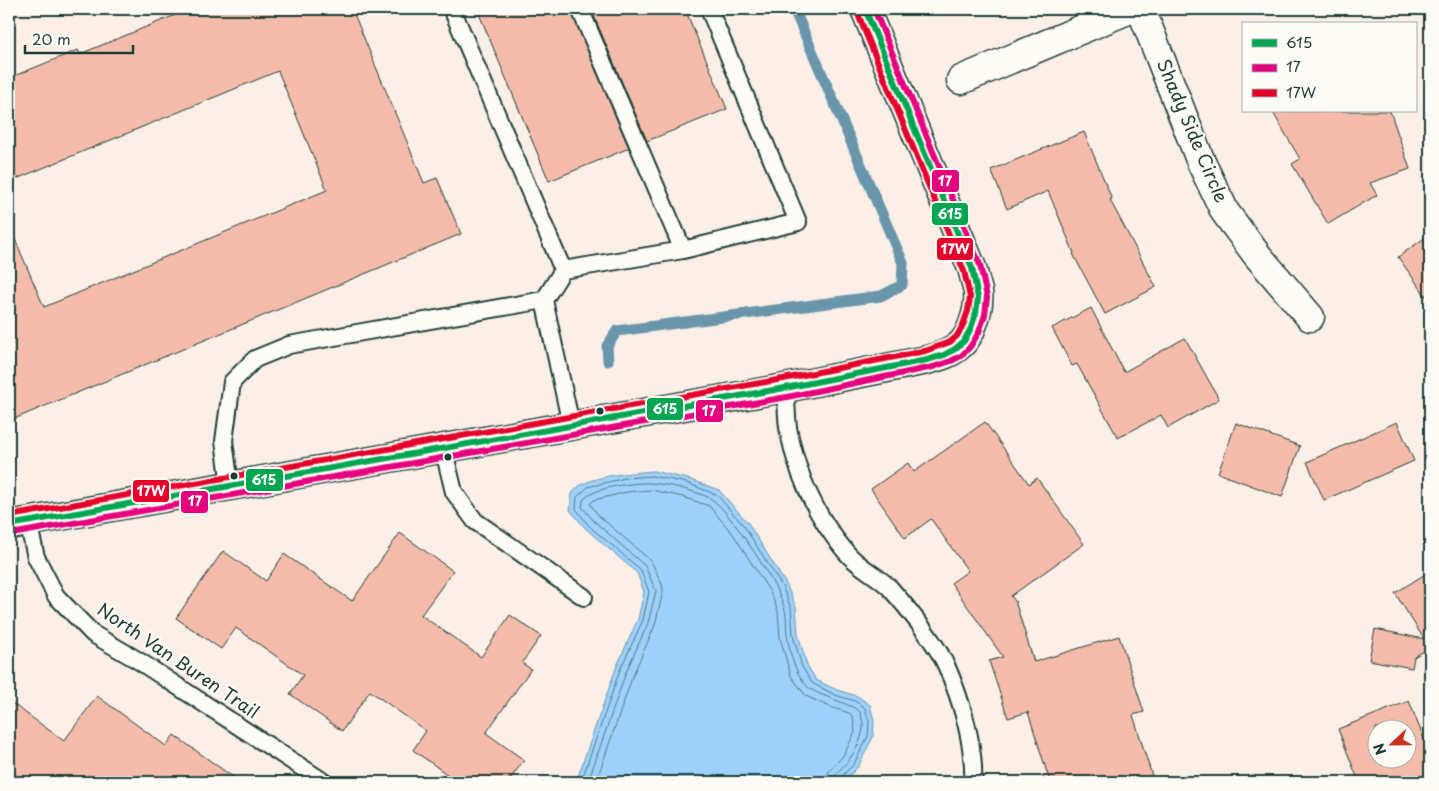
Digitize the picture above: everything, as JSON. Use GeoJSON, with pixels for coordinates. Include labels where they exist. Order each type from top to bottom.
{"type":"FeatureCollection","features":[{"type":"Feature","properties":{"kind":"street"},"geometry":{"type":"LineString","coordinates":[[18,523],[785,388],[933,358],[947,354],[961,346],[977,312],[978,293],[972,268],[865,9]]}},
{"type":"Feature","properties":{"kind":"street"},"geometry":{"type":"LineString","coordinates":[[961,80],[1130,9]]}},
{"type":"Feature","properties":{"kind":"street","name":"Shady Side Circle"},"geometry":{"type":"LineString","coordinates":[[1141,9],[1201,162],[1225,212],[1310,317]]}},
{"type":"Feature","properties":{"kind":"lane"},"geometry":{"type":"LineString","coordinates":[[452,9],[563,270]]}},
{"type":"Feature","properties":{"kind":"lane"},"geometry":{"type":"LineString","coordinates":[[580,9],[683,250]]}},
{"type":"Feature","properties":{"kind":"lane"},"geometry":{"type":"LineString","coordinates":[[572,425],[544,300],[563,270],[683,250],[798,222],[708,9]]}},
{"type":"Feature","properties":{"kind":"lane"},"geometry":{"type":"LineString","coordinates":[[230,485],[224,441],[232,382],[255,359],[289,345],[544,300]]}},
{"type":"Feature","properties":{"kind":"lane"},"geometry":{"type":"LineString","coordinates":[[785,388],[789,432],[800,475],[818,513],[846,554],[889,588],[924,631],[945,664],[965,719],[974,766],[973,782]]}},
{"type":"Feature","properties":{"kind":"lane"},"geometry":{"type":"LineString","coordinates":[[444,447],[454,492],[475,521],[584,597]]}},
{"type":"Feature","properties":{"kind":"lane","name":"North Van Buren Trail"},"geometry":{"type":"LineString","coordinates":[[18,523],[56,596],[94,634],[139,661],[324,782]]}},
{"type":"Feature","properties":{"kind":"water"},"geometry":{"type":"Polygon","coordinates":[[[653,471],[688,479],[719,490],[748,523],[786,584],[796,607],[798,634],[807,665],[816,680],[837,690],[857,696],[870,705],[874,720],[873,737],[858,767],[843,782],[576,782],[616,668],[638,619],[644,592],[637,573],[586,529],[570,510],[572,494],[577,488],[597,479],[621,474],[653,471]]]}},
{"type":"Feature","properties":{"kind":"building"},"geometry":{"type":"Polygon","coordinates":[[[190,9],[352,9],[424,183],[437,178],[461,234],[9,421],[9,225],[44,307],[327,190],[278,71],[9,182],[9,78],[78,50],[80,54],[190,9]]]}},
{"type":"Feature","properties":{"kind":"building"},"geometry":{"type":"Polygon","coordinates":[[[477,9],[570,9],[629,148],[549,181],[477,9]]]}},
{"type":"Feature","properties":{"kind":"building"},"geometry":{"type":"Polygon","coordinates":[[[591,9],[685,9],[727,109],[647,141],[591,9]]]}},
{"type":"Feature","properties":{"kind":"building"},"geometry":{"type":"Polygon","coordinates":[[[1273,112],[1390,112],[1410,169],[1370,183],[1377,195],[1328,224],[1292,164],[1300,159],[1273,112]]]}},
{"type":"Feature","properties":{"kind":"building"},"geometry":{"type":"Polygon","coordinates":[[[1084,132],[1112,199],[1110,200],[1156,287],[1105,314],[1073,254],[1048,191],[1007,209],[991,170],[1084,132]]]}},
{"type":"Feature","properties":{"kind":"building"},"geometry":{"type":"Polygon","coordinates":[[[1430,234],[1430,302],[1398,257],[1430,234]]]}},
{"type":"Feature","properties":{"kind":"building"},"geometry":{"type":"Polygon","coordinates":[[[1091,308],[1124,372],[1185,338],[1219,399],[1168,428],[1161,415],[1118,438],[1077,364],[1072,366],[1052,328],[1091,308]]]}},
{"type":"Feature","properties":{"kind":"building"},"geometry":{"type":"Polygon","coordinates":[[[985,422],[1029,484],[1037,478],[1084,544],[1011,596],[1015,601],[1034,662],[1119,636],[1144,712],[1133,715],[1154,782],[1050,782],[1028,712],[1008,718],[989,661],[1003,657],[951,583],[968,571],[931,519],[905,538],[871,489],[908,463],[914,472],[985,422]]]}},
{"type":"Feature","properties":{"kind":"building"},"geometry":{"type":"Polygon","coordinates":[[[1397,422],[1414,461],[1324,500],[1307,462],[1397,422]]]}},
{"type":"Feature","properties":{"kind":"building"},"geometry":{"type":"Polygon","coordinates":[[[1236,423],[1300,446],[1282,497],[1218,473],[1236,423]]]}},
{"type":"Feature","properties":{"kind":"building"},"geometry":{"type":"Polygon","coordinates":[[[400,533],[453,571],[421,615],[481,657],[510,615],[541,636],[522,663],[531,669],[486,733],[524,760],[508,782],[458,782],[413,750],[426,731],[370,691],[342,731],[290,694],[303,675],[236,628],[221,649],[176,618],[223,551],[266,581],[284,554],[352,601],[400,533]]]}},
{"type":"Feature","properties":{"kind":"building"},"geometry":{"type":"Polygon","coordinates":[[[1430,571],[1430,650],[1429,648],[1414,657],[1412,668],[1369,660],[1375,629],[1424,639],[1395,593],[1430,571]]]}},
{"type":"Feature","properties":{"kind":"building"},"geometry":{"type":"Polygon","coordinates":[[[97,696],[166,746],[174,735],[240,782],[9,782],[9,701],[64,741],[97,696]]]}},
{"type":"Feature","properties":{"kind":"building"},"geometry":{"type":"Polygon","coordinates":[[[1409,701],[1416,718],[1366,718],[1366,768],[1416,768],[1416,719],[1430,754],[1430,782],[1359,782],[1338,729],[1409,701]]]}},
{"type":"Feature","properties":{"kind":"waterway"},"geometry":{"type":"LineString","coordinates":[[608,361],[607,346],[617,331],[881,296],[902,285],[903,263],[794,9]]}},
{"type":"Feature","properties":{"kind":"transit line","name":"615"},"geometry":{"type":"LineString","coordinates":[[9,525],[785,388],[927,360],[944,355],[955,349],[964,341],[976,313],[978,298],[972,268],[865,9]]}},
{"type":"Feature","properties":{"kind":"transit line","name":"17"},"geometry":{"type":"LineString","coordinates":[[11,534],[787,397],[933,367],[961,356],[970,347],[979,332],[985,315],[987,297],[980,265],[874,9]]}},
{"type":"Feature","properties":{"kind":"transit line","name":"17W"},"geometry":{"type":"LineString","coordinates":[[9,516],[783,379],[925,351],[950,342],[957,336],[968,311],[970,297],[964,271],[857,12]]}}]}
